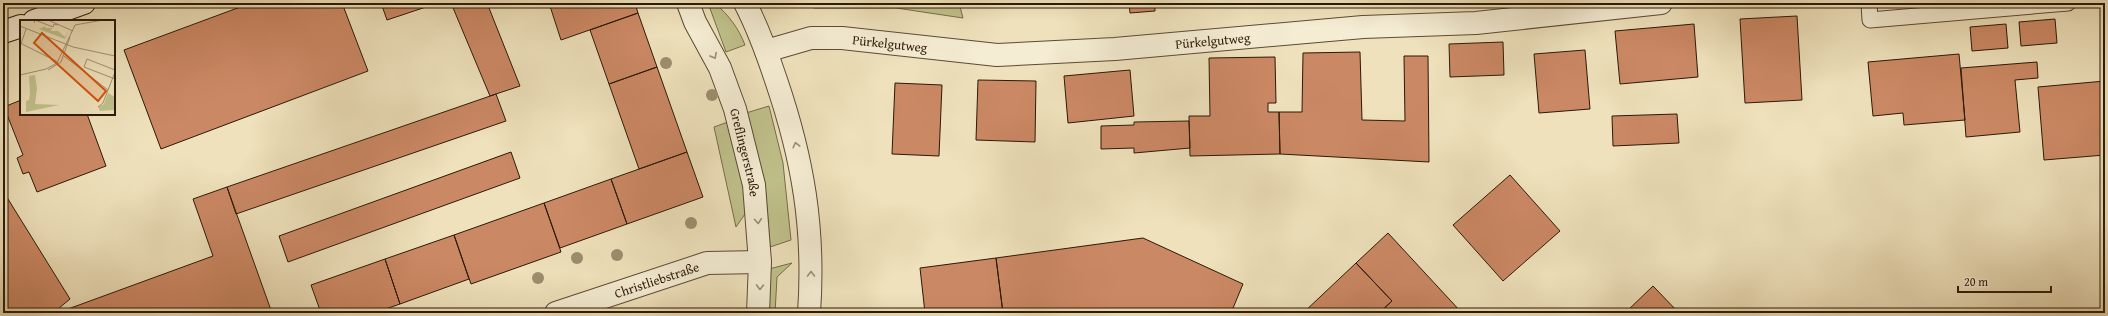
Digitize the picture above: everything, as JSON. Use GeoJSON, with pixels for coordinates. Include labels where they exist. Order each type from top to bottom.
{"type":"FeatureCollection","features":[{"type":"Feature","properties":{"kind":"street"},"geometry":{"type":"LineString","coordinates":[[37,20],[84,3]]}},
{"type":"Feature","properties":{"kind":"street","name":"Greflingerstraße"},"geometry":{"type":"LineString","coordinates":[[688,3],[695,22],[720,68],[735,109],[754,186],[760,262],[758,313]]}},
{"type":"Feature","properties":{"kind":"street"},"geometry":{"type":"LineString","coordinates":[[746,3],[766,51],[789,118],[802,171],[811,248],[809,313]]}},
{"type":"Feature","properties":{"kind":"street","name":"Pürkelgutweg"},"geometry":{"type":"LineString","coordinates":[[766,51],[811,38],[842,38],[1005,55],[1115,49],[1363,27],[1476,23],[1661,3]]}},
{"type":"Feature","properties":{"kind":"street"},"geometry":{"type":"LineString","coordinates":[[3,32],[20,26]]}},
{"type":"Feature","properties":{"kind":"street","name":"Christliebstraße"},"geometry":{"type":"LineString","coordinates":[[556,313],[707,263],[760,262]]}},
{"type":"Feature","properties":{"kind":"lane"},"geometry":{"type":"LineString","coordinates":[[1868,3],[1870,20],[2068,3]]}},
{"type":"Feature","properties":{"kind":"green space"},"geometry":{"type":"Polygon","coordinates":[[[708,3],[715,3],[729,17],[745,45],[726,52],[708,3]]]}},
{"type":"Feature","properties":{"kind":"green space"},"geometry":{"type":"Polygon","coordinates":[[[806,3],[959,3],[963,18],[896,8],[814,8],[806,3]]]}},
{"type":"Feature","properties":{"kind":"green space"},"geometry":{"type":"Polygon","coordinates":[[[769,106],[783,163],[791,240],[770,247],[766,195],[746,113],[769,106]]]}},
{"type":"Feature","properties":{"kind":"green space"},"geometry":{"type":"Polygon","coordinates":[[[728,122],[747,201],[745,214],[736,227],[714,127],[728,122]]]}},
{"type":"Feature","properties":{"kind":"green space"},"geometry":{"type":"Polygon","coordinates":[[[792,263],[777,277],[775,313],[767,313],[769,269],[792,263]]]}},
{"type":"Feature","properties":{"kind":"building"},"geometry":{"type":"Polygon","coordinates":[[[251,3],[342,3],[368,71],[161,149],[124,50],[251,3]]]}},
{"type":"Feature","properties":{"kind":"building"},"geometry":{"type":"Polygon","coordinates":[[[381,3],[438,3],[387,20],[381,3]]]}},
{"type":"Feature","properties":{"kind":"building"},"geometry":{"type":"Polygon","coordinates":[[[451,3],[487,3],[520,86],[490,96],[451,3]]]}},
{"type":"Feature","properties":{"kind":"building"},"geometry":{"type":"Polygon","coordinates":[[[549,3],[635,3],[638,13],[561,40],[549,3]]]}},
{"type":"Feature","properties":{"kind":"building"},"geometry":{"type":"Polygon","coordinates":[[[1129,3],[1155,3],[1155,11],[1130,13],[1129,3]]]}},
{"type":"Feature","properties":{"kind":"building"},"geometry":{"type":"Polygon","coordinates":[[[638,13],[657,67],[609,84],[590,30],[638,13]]]}},
{"type":"Feature","properties":{"kind":"building"},"geometry":{"type":"Polygon","coordinates":[[[1797,16],[1802,100],[1745,103],[1740,19],[1797,16]]]}},
{"type":"Feature","properties":{"kind":"building"},"geometry":{"type":"Polygon","coordinates":[[[2055,19],[2057,43],[2021,46],[2019,22],[2055,19]]]}},
{"type":"Feature","properties":{"kind":"building"},"geometry":{"type":"Polygon","coordinates":[[[1694,24],[1698,77],[1620,84],[1615,31],[1694,24]]]}},
{"type":"Feature","properties":{"kind":"building"},"geometry":{"type":"Polygon","coordinates":[[[2006,24],[2008,48],[1972,51],[1970,27],[2006,24]]]}},
{"type":"Feature","properties":{"kind":"building"},"geometry":{"type":"Polygon","coordinates":[[[1503,42],[1504,75],[1450,77],[1449,44],[1503,42]]]}},
{"type":"Feature","properties":{"kind":"building"},"geometry":{"type":"Polygon","coordinates":[[[1585,50],[1590,109],[1539,113],[1534,54],[1585,50]]]}},
{"type":"Feature","properties":{"kind":"building"},"geometry":{"type":"Polygon","coordinates":[[[1360,52],[1362,120],[1405,121],[1404,56],[1428,56],[1429,162],[1280,154],[1279,112],[1302,112],[1303,53],[1360,52]]]}},
{"type":"Feature","properties":{"kind":"building"},"geometry":{"type":"Polygon","coordinates":[[[1959,54],[1965,120],[1904,125],[1903,113],[1873,116],[1868,62],[1959,54]]]}},
{"type":"Feature","properties":{"kind":"building"},"geometry":{"type":"Polygon","coordinates":[[[1275,57],[1276,103],[1268,103],[1268,112],[1279,112],[1280,154],[1190,156],[1189,116],[1210,116],[1209,58],[1275,57]]]}},
{"type":"Feature","properties":{"kind":"building"},"geometry":{"type":"Polygon","coordinates":[[[2037,62],[2038,78],[2015,80],[2020,132],[1966,137],[1961,68],[2037,62]]]}},
{"type":"Feature","properties":{"kind":"building"},"geometry":{"type":"Polygon","coordinates":[[[657,67],[687,152],[639,169],[609,84],[657,67]]]}},
{"type":"Feature","properties":{"kind":"building"},"geometry":{"type":"Polygon","coordinates":[[[1130,70],[1134,116],[1068,123],[1064,76],[1130,70]]]}},
{"type":"Feature","properties":{"kind":"building"},"geometry":{"type":"Polygon","coordinates":[[[978,80],[1036,81],[1035,142],[976,140],[978,80]]]}},
{"type":"Feature","properties":{"kind":"building"},"geometry":{"type":"Polygon","coordinates":[[[2105,81],[2105,155],[2044,160],[2038,87],[2105,81]]]}},
{"type":"Feature","properties":{"kind":"building"},"geometry":{"type":"Polygon","coordinates":[[[895,83],[942,85],[939,156],[892,154],[895,83]]]}},
{"type":"Feature","properties":{"kind":"building"},"geometry":{"type":"Polygon","coordinates":[[[496,94],[506,121],[236,214],[227,187],[496,94]]]}},
{"type":"Feature","properties":{"kind":"building"},"geometry":{"type":"Polygon","coordinates":[[[20,100],[20,115],[87,115],[106,166],[37,192],[29,172],[23,174],[17,158],[23,155],[4,107],[20,100]]]}},
{"type":"Feature","properties":{"kind":"building"},"geometry":{"type":"Polygon","coordinates":[[[1677,114],[1679,143],[1613,146],[1612,116],[1677,114]]]}},
{"type":"Feature","properties":{"kind":"building"},"geometry":{"type":"Polygon","coordinates":[[[1189,121],[1190,148],[1134,153],[1134,148],[1101,149],[1101,126],[1134,125],[1134,122],[1189,121]]]}},
{"type":"Feature","properties":{"kind":"building"},"geometry":{"type":"Polygon","coordinates":[[[511,152],[520,178],[288,262],[279,236],[511,152]]]}},
{"type":"Feature","properties":{"kind":"building"},"geometry":{"type":"Polygon","coordinates":[[[687,152],[703,197],[627,224],[611,179],[687,152]]]}},
{"type":"Feature","properties":{"kind":"building"},"geometry":{"type":"Polygon","coordinates":[[[1510,175],[1560,231],[1503,281],[1453,225],[1510,175]]]}},
{"type":"Feature","properties":{"kind":"building"},"geometry":{"type":"Polygon","coordinates":[[[611,179],[627,224],[560,248],[544,203],[611,179]]]}},
{"type":"Feature","properties":{"kind":"building"},"geometry":{"type":"Polygon","coordinates":[[[227,187],[272,313],[66,313],[68,309],[213,256],[193,199],[227,187]]]}},
{"type":"Feature","properties":{"kind":"building"},"geometry":{"type":"Polygon","coordinates":[[[3,191],[70,299],[53,313],[8,313],[3,307],[3,191]]]}},
{"type":"Feature","properties":{"kind":"building"},"geometry":{"type":"Polygon","coordinates":[[[544,203],[561,252],[471,284],[454,235],[544,203]]]}},
{"type":"Feature","properties":{"kind":"building"},"geometry":{"type":"Polygon","coordinates":[[[1388,233],[1462,313],[1379,313],[1392,301],[1356,263],[1388,233]]]}},
{"type":"Feature","properties":{"kind":"building"},"geometry":{"type":"Polygon","coordinates":[[[454,235],[469,279],[400,304],[385,259],[454,235]]]}},
{"type":"Feature","properties":{"kind":"building"},"geometry":{"type":"Polygon","coordinates":[[[1143,238],[1243,284],[1231,313],[1124,313],[1117,310],[1092,313],[1003,313],[996,258],[1143,238]]]}},
{"type":"Feature","properties":{"kind":"building"},"geometry":{"type":"Polygon","coordinates":[[[996,258],[1003,313],[925,313],[920,268],[996,258]]]}},
{"type":"Feature","properties":{"kind":"building"},"geometry":{"type":"Polygon","coordinates":[[[385,259],[400,304],[374,313],[321,313],[311,285],[385,259]]]}},
{"type":"Feature","properties":{"kind":"building"},"geometry":{"type":"Polygon","coordinates":[[[1356,263],[1392,301],[1379,313],[1303,313],[1356,263]]]}},
{"type":"Feature","properties":{"kind":"building"},"geometry":{"type":"Polygon","coordinates":[[[1653,286],[1679,313],[1625,313],[1653,286]]]}}]}
